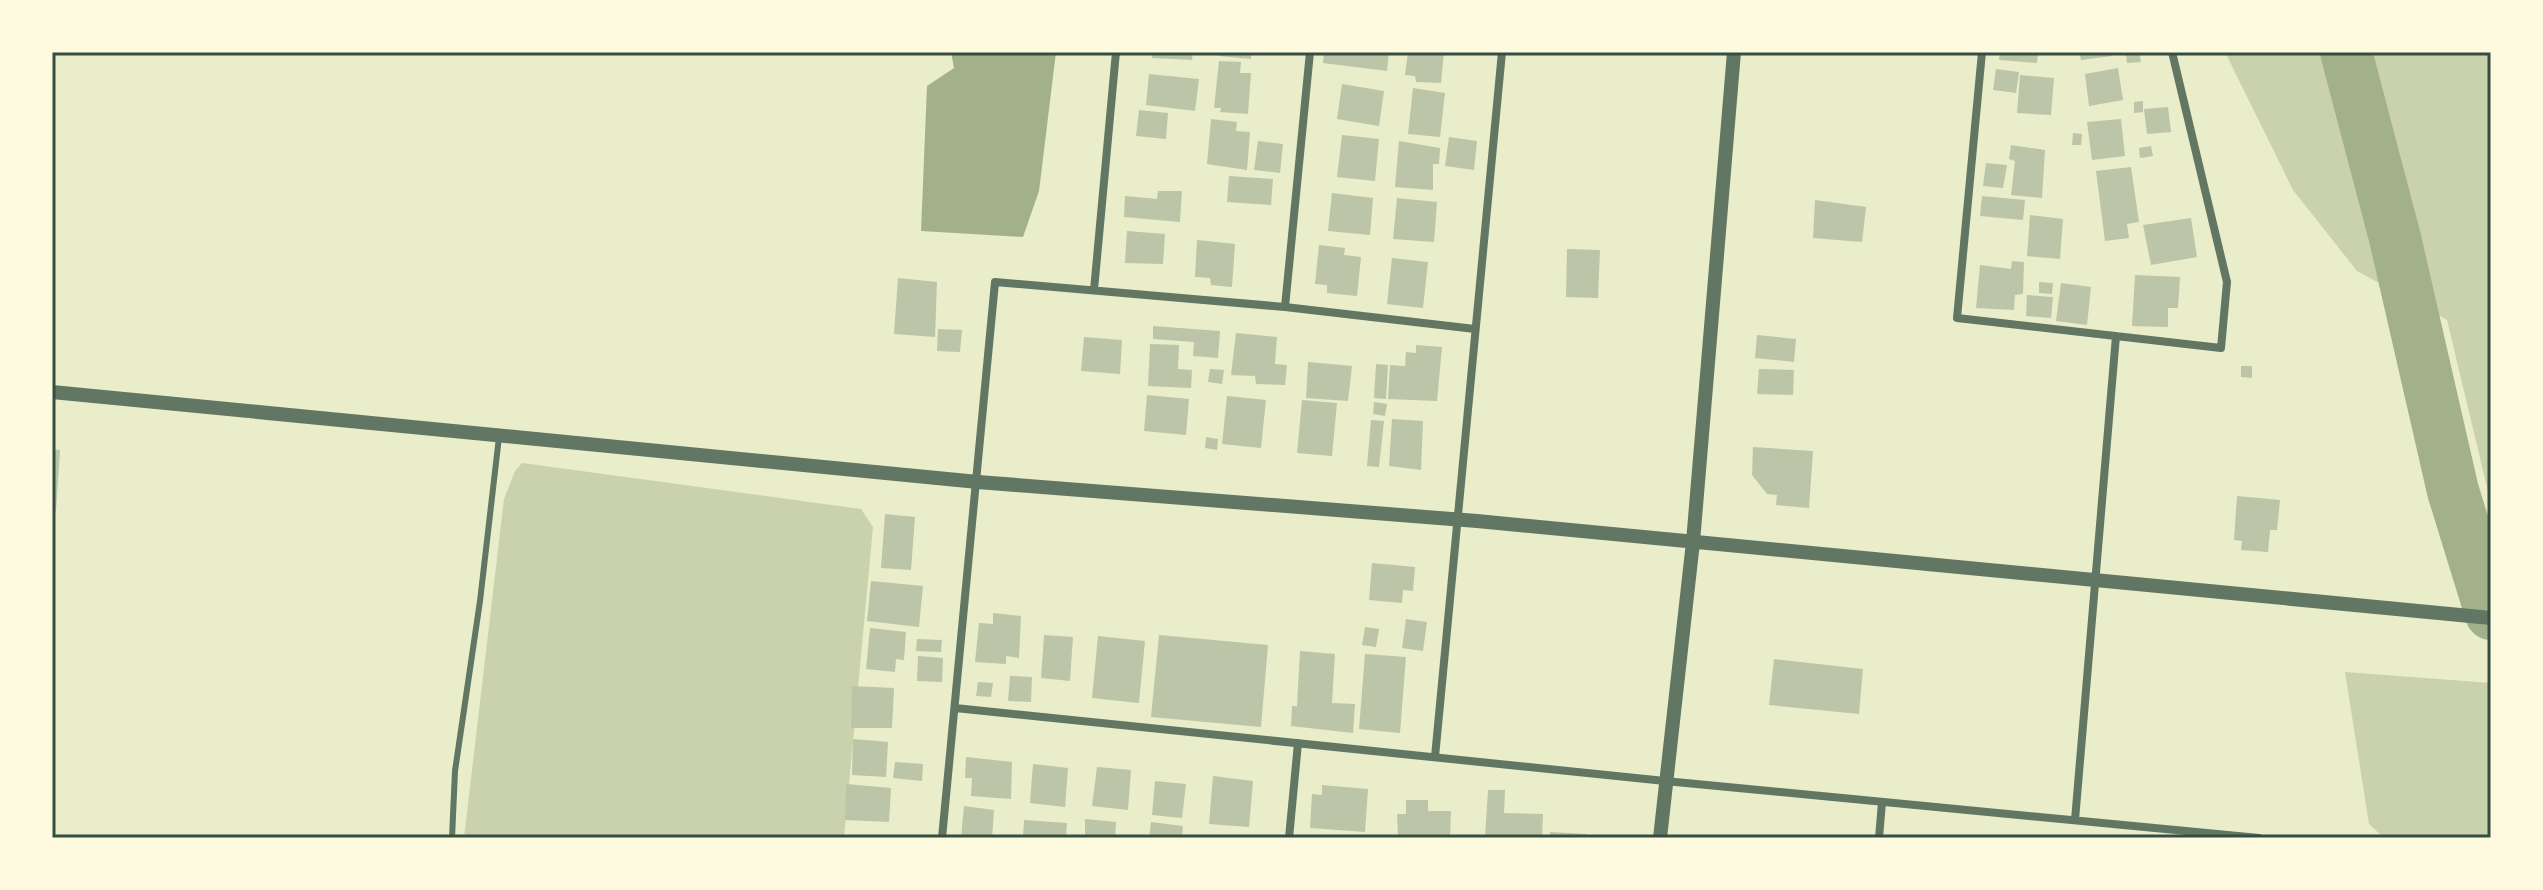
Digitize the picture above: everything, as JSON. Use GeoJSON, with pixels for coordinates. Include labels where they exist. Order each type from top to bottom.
{"type":"FeatureCollection","features":[{"type":"Feature","properties":{"kind":"street"},"geometry":{"type":"LineString","coordinates":[[1094,290],[1116,52]]}},
{"type":"Feature","properties":{"kind":"street"},"geometry":{"type":"LineString","coordinates":[[1285,307],[1310,52]]}},
{"type":"Feature","properties":{"kind":"street"},"geometry":{"type":"LineString","coordinates":[[1435,757],[1502,52]]}},
{"type":"Feature","properties":{"kind":"street"},"geometry":{"type":"LineString","coordinates":[[1660,838],[1693,542],[1734,52]]}},
{"type":"Feature","properties":{"kind":"street"},"geometry":{"type":"LineString","coordinates":[[1982,52],[1957,318],[2221,348],[2227,282],[2172,52]]}},
{"type":"Feature","properties":{"kind":"street"},"geometry":{"type":"LineString","coordinates":[[942,838],[995,282],[1285,307],[1475,329]]}},
{"type":"Feature","properties":{"kind":"street"},"geometry":{"type":"LineString","coordinates":[[2075,820],[2116,336]]}},
{"type":"Feature","properties":{"kind":"street"},"geometry":{"type":"LineString","coordinates":[[52,392],[978,482],[1457,520],[2491,618]]}},
{"type":"Feature","properties":{"kind":"street"},"geometry":{"type":"LineString","coordinates":[[955,708],[2259,838]]}},
{"type":"Feature","properties":{"kind":"street"},"geometry":{"type":"LineString","coordinates":[[1289,838],[1298,743]]}},
{"type":"Feature","properties":{"kind":"street"},"geometry":{"type":"LineString","coordinates":[[1879,838],[1882,802]]}},
{"type":"Feature","properties":{"kind":"lane"},"geometry":{"type":"LineString","coordinates":[[452,838],[455,771],[480,601],[499,435]]}},
{"type":"Feature","properties":{"kind":"shaded area"},"geometry":{"type":"Polygon","coordinates":[[[951,52],[1056,52],[1039,191],[1023,237],[921,231],[927,86],[954,68],[951,52]]]}},
{"type":"Feature","properties":{"kind":"shaded area"},"geometry":{"type":"Polygon","coordinates":[[[2225,52],[2491,52],[2491,504],[2447,320],[2357,271],[2293,190],[2225,52]]]}},
{"type":"Feature","properties":{"kind":"shaded area"},"geometry":{"type":"Polygon","coordinates":[[[522,463],[861,509],[873,527],[844,838],[464,838],[504,499],[515,471],[522,463]]]}},
{"type":"Feature","properties":{"kind":"shaded area"},"geometry":{"type":"Polygon","coordinates":[[[2345,672],[2491,683],[2491,838],[2384,838],[2369,824],[2345,672]]]}},
{"type":"Feature","properties":{"kind":"building"},"geometry":{"type":"Polygon","coordinates":[[[1152,52],[1193,52],[1192,60],[1152,58],[1152,52]]]}},
{"type":"Feature","properties":{"kind":"building"},"geometry":{"type":"Polygon","coordinates":[[[1219,52],[1251,52],[1251,59],[1219,56],[1219,52]]]}},
{"type":"Feature","properties":{"kind":"building"},"geometry":{"type":"Polygon","coordinates":[[[1324,52],[1389,52],[1387,71],[1323,63],[1324,52]]]}},
{"type":"Feature","properties":{"kind":"building"},"geometry":{"type":"Polygon","coordinates":[[[1408,52],[1444,52],[1441,83],[1416,82],[1415,76],[1405,75],[1408,52]]]}},
{"type":"Feature","properties":{"kind":"building"},"geometry":{"type":"Polygon","coordinates":[[[2000,52],[2038,52],[2037,63],[1999,60],[2000,52]]]}},
{"type":"Feature","properties":{"kind":"building"},"geometry":{"type":"Polygon","coordinates":[[[2079,52],[2112,52],[2112,56],[2081,60],[2079,52]]]}},
{"type":"Feature","properties":{"kind":"building"},"geometry":{"type":"Polygon","coordinates":[[[2139,53],[2141,62],[2127,63],[2126,54],[2139,53]]]}},
{"type":"Feature","properties":{"kind":"building"},"geometry":{"type":"Polygon","coordinates":[[[1219,61],[1241,62],[1240,73],[1251,73],[1248,114],[1220,112],[1221,108],[1214,108],[1219,61]]]}},
{"type":"Feature","properties":{"kind":"building"},"geometry":{"type":"Polygon","coordinates":[[[2118,68],[2123,100],[2089,106],[2085,74],[2118,68]]]}},
{"type":"Feature","properties":{"kind":"building"},"geometry":{"type":"Polygon","coordinates":[[[1996,69],[2019,72],[2016,93],[1993,90],[1996,69]]]}},
{"type":"Feature","properties":{"kind":"building"},"geometry":{"type":"Polygon","coordinates":[[[1149,74],[1199,79],[1195,111],[1146,105],[1149,74]]]}},
{"type":"Feature","properties":{"kind":"building"},"geometry":{"type":"Polygon","coordinates":[[[2020,75],[2054,78],[2051,115],[2017,113],[2020,75]]]}},
{"type":"Feature","properties":{"kind":"building"},"geometry":{"type":"Polygon","coordinates":[[[1342,84],[1384,91],[1379,126],[1337,119],[1342,84]]]}},
{"type":"Feature","properties":{"kind":"building"},"geometry":{"type":"Polygon","coordinates":[[[1413,88],[1445,93],[1440,137],[1408,134],[1413,88]]]}},
{"type":"Feature","properties":{"kind":"building"},"geometry":{"type":"Polygon","coordinates":[[[2143,101],[2143,112],[2134,113],[2134,102],[2143,101]]]}},
{"type":"Feature","properties":{"kind":"building"},"geometry":{"type":"Polygon","coordinates":[[[2168,107],[2171,132],[2147,134],[2144,109],[2168,107]]]}},
{"type":"Feature","properties":{"kind":"building"},"geometry":{"type":"Polygon","coordinates":[[[1139,110],[1168,113],[1166,139],[1136,136],[1139,110]]]}},
{"type":"Feature","properties":{"kind":"building"},"geometry":{"type":"Polygon","coordinates":[[[1211,119],[1237,122],[1236,131],[1250,132],[1247,170],[1207,164],[1211,119]]]}},
{"type":"Feature","properties":{"kind":"building"},"geometry":{"type":"Polygon","coordinates":[[[2121,119],[2125,156],[2092,160],[2087,122],[2121,119]]]}},
{"type":"Feature","properties":{"kind":"building"},"geometry":{"type":"Polygon","coordinates":[[[2073,133],[2082,134],[2081,145],[2072,145],[2073,133]]]}},
{"type":"Feature","properties":{"kind":"building"},"geometry":{"type":"Polygon","coordinates":[[[1342,135],[1379,139],[1375,181],[1337,177],[1342,135]]]}},
{"type":"Feature","properties":{"kind":"building"},"geometry":{"type":"Polygon","coordinates":[[[1449,137],[1477,141],[1474,170],[1445,166],[1449,137]]]}},
{"type":"Feature","properties":{"kind":"building"},"geometry":{"type":"Polygon","coordinates":[[[1258,141],[1283,144],[1280,173],[1254,170],[1258,141]]]}},
{"type":"Feature","properties":{"kind":"building"},"geometry":{"type":"Polygon","coordinates":[[[1399,141],[1440,148],[1439,164],[1433,164],[1433,190],[1395,187],[1399,141]]]}},
{"type":"Feature","properties":{"kind":"building"},"geometry":{"type":"Polygon","coordinates":[[[2011,145],[2045,150],[2042,198],[2011,195],[2015,161],[2009,159],[2011,145]]]}},
{"type":"Feature","properties":{"kind":"building"},"geometry":{"type":"Polygon","coordinates":[[[2151,146],[2153,156],[2140,158],[2139,148],[2151,146]]]}},
{"type":"Feature","properties":{"kind":"building"},"geometry":{"type":"Polygon","coordinates":[[[1986,163],[2007,165],[2003,188],[1983,186],[1986,163]]]}},
{"type":"Feature","properties":{"kind":"building"},"geometry":{"type":"Polygon","coordinates":[[[2131,167],[2139,222],[2127,224],[2129,238],[2105,241],[2096,171],[2131,167]]]}},
{"type":"Feature","properties":{"kind":"building"},"geometry":{"type":"Polygon","coordinates":[[[1229,176],[1273,179],[1271,205],[1227,202],[1229,176]]]}},
{"type":"Feature","properties":{"kind":"building"},"geometry":{"type":"Polygon","coordinates":[[[1158,191],[1182,191],[1180,222],[1124,217],[1125,196],[1157,199],[1158,191]]]}},
{"type":"Feature","properties":{"kind":"building"},"geometry":{"type":"Polygon","coordinates":[[[1332,193],[1373,198],[1370,235],[1328,231],[1332,193]]]}},
{"type":"Feature","properties":{"kind":"building"},"geometry":{"type":"Polygon","coordinates":[[[1982,196],[2025,200],[2023,220],[1980,216],[1982,196]]]}},
{"type":"Feature","properties":{"kind":"building"},"geometry":{"type":"Polygon","coordinates":[[[1397,198],[1437,202],[1434,242],[1393,239],[1397,198]]]}},
{"type":"Feature","properties":{"kind":"building"},"geometry":{"type":"Polygon","coordinates":[[[1815,200],[1866,207],[1862,242],[1813,238],[1815,200]]]}},
{"type":"Feature","properties":{"kind":"building"},"geometry":{"type":"Polygon","coordinates":[[[2030,215],[2063,219],[2060,259],[2027,256],[2030,215]]]}},
{"type":"Feature","properties":{"kind":"building"},"geometry":{"type":"Polygon","coordinates":[[[2191,218],[2197,257],[2151,265],[2143,225],[2191,218]]]}},
{"type":"Feature","properties":{"kind":"building"},"geometry":{"type":"Polygon","coordinates":[[[1127,231],[1165,234],[1163,264],[1125,263],[1127,231]]]}},
{"type":"Feature","properties":{"kind":"building"},"geometry":{"type":"Polygon","coordinates":[[[1197,240],[1235,244],[1232,287],[1211,285],[1210,278],[1195,277],[1197,240]]]}},
{"type":"Feature","properties":{"kind":"building"},"geometry":{"type":"Polygon","coordinates":[[[1319,245],[1345,248],[1344,255],[1361,257],[1357,296],[1327,293],[1327,285],[1315,284],[1319,245]]]}},
{"type":"Feature","properties":{"kind":"building"},"geometry":{"type":"Polygon","coordinates":[[[1567,249],[1600,250],[1598,298],[1566,297],[1567,249]]]}},
{"type":"Feature","properties":{"kind":"building"},"geometry":{"type":"Polygon","coordinates":[[[1392,258],[1428,262],[1423,308],[1387,304],[1392,258]]]}},
{"type":"Feature","properties":{"kind":"building"},"geometry":{"type":"Polygon","coordinates":[[[2012,261],[2024,262],[2023,294],[2015,295],[2014,310],[1976,308],[1980,265],[2011,269],[2012,261]]]}},
{"type":"Feature","properties":{"kind":"building"},"geometry":{"type":"Polygon","coordinates":[[[2135,275],[2180,277],[2178,308],[2168,308],[2168,327],[2132,326],[2135,275]]]}},
{"type":"Feature","properties":{"kind":"building"},"geometry":{"type":"Polygon","coordinates":[[[898,278],[937,282],[935,337],[894,334],[898,278]]]}},
{"type":"Feature","properties":{"kind":"building"},"geometry":{"type":"Polygon","coordinates":[[[2039,282],[2053,283],[2052,294],[2039,293],[2039,282]]]}},
{"type":"Feature","properties":{"kind":"building"},"geometry":{"type":"Polygon","coordinates":[[[2061,283],[2091,287],[2087,325],[2056,321],[2061,283]]]}},
{"type":"Feature","properties":{"kind":"building"},"geometry":{"type":"Polygon","coordinates":[[[2027,295],[2053,297],[2051,318],[2026,316],[2027,295]]]}},
{"type":"Feature","properties":{"kind":"building"},"geometry":{"type":"Polygon","coordinates":[[[1153,326],[1220,331],[1218,358],[1193,356],[1194,342],[1153,339],[1153,326]]]}},
{"type":"Feature","properties":{"kind":"building"},"geometry":{"type":"Polygon","coordinates":[[[938,329],[962,330],[960,352],[937,351],[938,329]]]}},
{"type":"Feature","properties":{"kind":"building"},"geometry":{"type":"Polygon","coordinates":[[[1236,333],[1277,337],[1275,364],[1287,365],[1285,385],[1256,384],[1255,376],[1231,375],[1236,333]]]}},
{"type":"Feature","properties":{"kind":"building"},"geometry":{"type":"Polygon","coordinates":[[[1757,335],[1796,339],[1794,362],[1755,358],[1757,335]]]}},
{"type":"Feature","properties":{"kind":"building"},"geometry":{"type":"Polygon","coordinates":[[[1084,337],[1122,340],[1120,374],[1081,371],[1084,337]]]}},
{"type":"Feature","properties":{"kind":"building"},"geometry":{"type":"Polygon","coordinates":[[[1150,344],[1179,345],[1178,369],[1192,370],[1191,388],[1148,386],[1150,344]]]}},
{"type":"Feature","properties":{"kind":"building"},"geometry":{"type":"Polygon","coordinates":[[[1416,345],[1442,347],[1437,401],[1388,399],[1390,365],[1405,366],[1406,352],[1416,353],[1416,345]]]}},
{"type":"Feature","properties":{"kind":"building"},"geometry":{"type":"Polygon","coordinates":[[[1308,362],[1352,366],[1348,401],[1306,398],[1308,362]]]}},
{"type":"Feature","properties":{"kind":"building"},"geometry":{"type":"Polygon","coordinates":[[[1376,364],[1388,365],[1386,399],[1374,398],[1376,364]]]}},
{"type":"Feature","properties":{"kind":"building"},"geometry":{"type":"Polygon","coordinates":[[[2241,366],[2252,366],[2252,378],[2241,377],[2241,366]]]}},
{"type":"Feature","properties":{"kind":"building"},"geometry":{"type":"Polygon","coordinates":[[[1210,369],[1224,370],[1222,384],[1208,382],[1210,369]]]}},
{"type":"Feature","properties":{"kind":"building"},"geometry":{"type":"Polygon","coordinates":[[[1759,369],[1794,370],[1793,395],[1757,394],[1759,369]]]}},
{"type":"Feature","properties":{"kind":"building"},"geometry":{"type":"Polygon","coordinates":[[[1147,395],[1189,399],[1186,435],[1144,431],[1147,395]]]}},
{"type":"Feature","properties":{"kind":"building"},"geometry":{"type":"Polygon","coordinates":[[[1227,396],[1266,400],[1261,448],[1222,444],[1227,396]]]}},
{"type":"Feature","properties":{"kind":"building"},"geometry":{"type":"Polygon","coordinates":[[[1302,400],[1337,403],[1332,456],[1297,453],[1302,400]]]}},
{"type":"Feature","properties":{"kind":"building"},"geometry":{"type":"Polygon","coordinates":[[[1374,402],[1387,404],[1385,416],[1373,414],[1374,402]]]}},
{"type":"Feature","properties":{"kind":"building"},"geometry":{"type":"Polygon","coordinates":[[[1392,419],[1423,421],[1421,470],[1389,466],[1392,419]]]}},
{"type":"Feature","properties":{"kind":"building"},"geometry":{"type":"Polygon","coordinates":[[[1371,420],[1384,421],[1379,467],[1367,466],[1371,420]]]}},
{"type":"Feature","properties":{"kind":"building"},"geometry":{"type":"Polygon","coordinates":[[[1206,437],[1218,439],[1217,450],[1205,448],[1206,437]]]}},
{"type":"Feature","properties":{"kind":"building"},"geometry":{"type":"Polygon","coordinates":[[[1753,447],[1813,451],[1809,508],[1776,505],[1777,495],[1767,494],[1752,475],[1753,447]]]}},
{"type":"Feature","properties":{"kind":"building"},"geometry":{"type":"Polygon","coordinates":[[[52,449],[60,450],[56,511],[52,511],[52,449]]]}},
{"type":"Feature","properties":{"kind":"building"},"geometry":{"type":"Polygon","coordinates":[[[2237,496],[2280,500],[2277,530],[2270,530],[2268,552],[2241,550],[2242,541],[2234,540],[2237,496]]]}},
{"type":"Feature","properties":{"kind":"building"},"geometry":{"type":"Polygon","coordinates":[[[885,514],[915,517],[911,570],[881,568],[885,514]]]}},
{"type":"Feature","properties":{"kind":"building"},"geometry":{"type":"Polygon","coordinates":[[[1372,563],[1415,567],[1413,591],[1403,590],[1402,603],[1369,600],[1372,563]]]}},
{"type":"Feature","properties":{"kind":"building"},"geometry":{"type":"Polygon","coordinates":[[[871,581],[923,586],[919,627],[867,621],[871,581]]]}},
{"type":"Feature","properties":{"kind":"building"},"geometry":{"type":"Polygon","coordinates":[[[993,613],[1021,616],[1019,658],[1006,656],[1006,664],[975,662],[979,623],[993,624],[993,613]]]}},
{"type":"Feature","properties":{"kind":"building"},"geometry":{"type":"Polygon","coordinates":[[[1406,619],[1427,622],[1423,651],[1402,648],[1406,619]]]}},
{"type":"Feature","properties":{"kind":"building"},"geometry":{"type":"Polygon","coordinates":[[[1365,627],[1379,629],[1376,647],[1362,645],[1365,627]]]}},
{"type":"Feature","properties":{"kind":"building"},"geometry":{"type":"Polygon","coordinates":[[[870,628],[906,632],[904,660],[896,659],[895,672],[866,669],[870,628]]]}},
{"type":"Feature","properties":{"kind":"building"},"geometry":{"type":"Polygon","coordinates":[[[1044,635],[1073,637],[1070,681],[1041,678],[1044,635]]]}},
{"type":"Feature","properties":{"kind":"building"},"geometry":{"type":"Polygon","coordinates":[[[1159,635],[1268,645],[1261,727],[1151,717],[1159,635]]]}},
{"type":"Feature","properties":{"kind":"building"},"geometry":{"type":"Polygon","coordinates":[[[1098,636],[1145,641],[1139,703],[1092,698],[1098,636]]]}},
{"type":"Feature","properties":{"kind":"building"},"geometry":{"type":"Polygon","coordinates":[[[917,639],[942,640],[941,652],[916,651],[917,639]]]}},
{"type":"Feature","properties":{"kind":"building"},"geometry":{"type":"Polygon","coordinates":[[[1300,651],[1335,654],[1332,703],[1355,704],[1353,733],[1291,726],[1292,706],[1297,706],[1300,651]]]}},
{"type":"Feature","properties":{"kind":"building"},"geometry":{"type":"Polygon","coordinates":[[[1365,654],[1406,657],[1400,733],[1359,729],[1365,654]]]}},
{"type":"Feature","properties":{"kind":"building"},"geometry":{"type":"Polygon","coordinates":[[[918,656],[943,658],[942,682],[917,681],[918,656]]]}},
{"type":"Feature","properties":{"kind":"building"},"geometry":{"type":"Polygon","coordinates":[[[1774,659],[1863,669],[1859,714],[1769,705],[1774,659]]]}},
{"type":"Feature","properties":{"kind":"building"},"geometry":{"type":"Polygon","coordinates":[[[1010,676],[1032,677],[1031,702],[1008,701],[1010,676]]]}},
{"type":"Feature","properties":{"kind":"building"},"geometry":{"type":"Polygon","coordinates":[[[978,682],[993,683],[991,697],[976,696],[978,682]]]}},
{"type":"Feature","properties":{"kind":"building"},"geometry":{"type":"Polygon","coordinates":[[[852,686],[894,688],[892,728],[851,728],[852,686]]]}},
{"type":"Feature","properties":{"kind":"building"},"geometry":{"type":"Polygon","coordinates":[[[853,739],[888,742],[886,777],[852,775],[853,739]]]}},
{"type":"Feature","properties":{"kind":"building"},"geometry":{"type":"Polygon","coordinates":[[[966,757],[1012,762],[1011,799],[971,796],[972,778],[965,778],[966,757]]]}},
{"type":"Feature","properties":{"kind":"building"},"geometry":{"type":"Polygon","coordinates":[[[895,762],[923,764],[922,781],[893,778],[895,762]]]}},
{"type":"Feature","properties":{"kind":"building"},"geometry":{"type":"Polygon","coordinates":[[[1033,764],[1068,768],[1065,807],[1030,803],[1033,764]]]}},
{"type":"Feature","properties":{"kind":"building"},"geometry":{"type":"Polygon","coordinates":[[[1097,767],[1131,770],[1128,810],[1092,806],[1097,767]]]}},
{"type":"Feature","properties":{"kind":"building"},"geometry":{"type":"Polygon","coordinates":[[[1213,776],[1253,781],[1249,827],[1209,824],[1213,776]]]}},
{"type":"Feature","properties":{"kind":"building"},"geometry":{"type":"Polygon","coordinates":[[[1155,781],[1186,784],[1182,818],[1152,815],[1155,781]]]}},
{"type":"Feature","properties":{"kind":"building"},"geometry":{"type":"Polygon","coordinates":[[[846,784],[891,788],[889,822],[845,820],[846,784]]]}},
{"type":"Feature","properties":{"kind":"building"},"geometry":{"type":"Polygon","coordinates":[[[1322,785],[1368,789],[1365,832],[1310,828],[1312,794],[1322,795],[1322,785]]]}},
{"type":"Feature","properties":{"kind":"building"},"geometry":{"type":"Polygon","coordinates":[[[1488,790],[1505,790],[1504,813],[1543,814],[1542,836],[1485,838],[1488,790]]]}},
{"type":"Feature","properties":{"kind":"building"},"geometry":{"type":"Polygon","coordinates":[[[1406,800],[1428,800],[1428,811],[1451,811],[1450,838],[1398,835],[1397,814],[1406,814],[1406,800]]]}},
{"type":"Feature","properties":{"kind":"building"},"geometry":{"type":"Polygon","coordinates":[[[964,806],[994,810],[992,838],[961,838],[964,806]]]}},
{"type":"Feature","properties":{"kind":"building"},"geometry":{"type":"Polygon","coordinates":[[[1085,819],[1116,822],[1115,838],[1085,838],[1085,819]]]}},
{"type":"Feature","properties":{"kind":"building"},"geometry":{"type":"Polygon","coordinates":[[[1024,820],[1067,823],[1066,838],[1023,838],[1024,820]]]}},
{"type":"Feature","properties":{"kind":"building"},"geometry":{"type":"Polygon","coordinates":[[[1151,822],[1183,826],[1182,838],[1149,838],[1151,822]]]}},
{"type":"Feature","properties":{"kind":"building"},"geometry":{"type":"Polygon","coordinates":[[[1550,832],[1587,834],[1587,838],[1550,838],[1550,832]]]}},
{"type":"Feature","properties":{"kind":"waterway"},"geometry":{"type":"LineString","coordinates":[[2346,52],[2395,238],[2453,491],[2491,614]]}}]}
